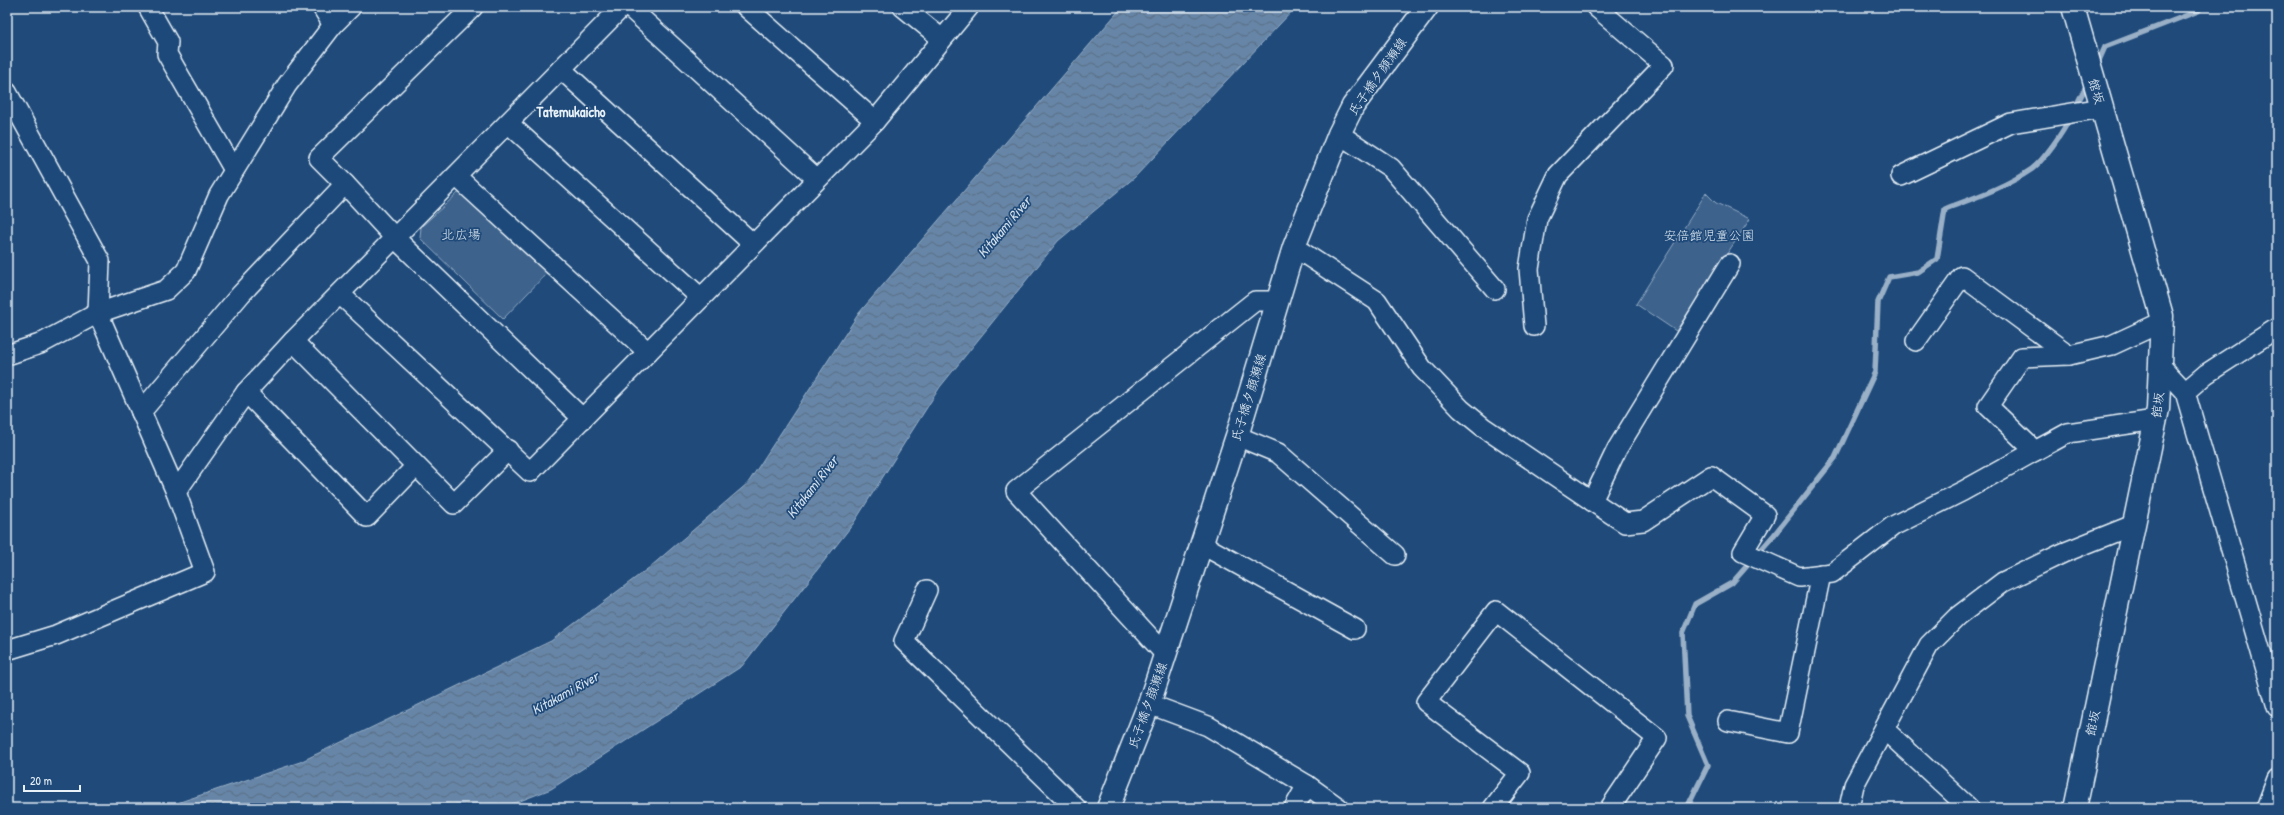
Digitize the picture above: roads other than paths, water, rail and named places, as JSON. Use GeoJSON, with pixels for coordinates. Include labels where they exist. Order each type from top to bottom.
{"type":"FeatureCollection","features":[{"type":"Feature","properties":{"kind":"main road","name":"氏子橋夕顔瀬線"},"geometry":{"type":"LineString","coordinates":[[1108,808],[1149,704],[1237,436],[1294,247],[1339,134],[1353,106],[1427,7]]}},
{"type":"Feature","properties":{"kind":"main road","name":"館坂"},"geometry":{"type":"LineString","coordinates":[[2073,7],[2162,316],[2158,408],[2075,808]]}},
{"type":"Feature","properties":{"kind":"street"},"geometry":{"type":"LineString","coordinates":[[148,7],[168,42],[167,54],[234,170]]}},
{"type":"Feature","properties":{"kind":"street"},"geometry":{"type":"LineString","coordinates":[[322,7],[333,25]]}},
{"type":"Feature","properties":{"kind":"street"},"geometry":{"type":"LineString","coordinates":[[7,355],[40,344],[98,313],[166,290],[186,271],[219,195],[287,85],[333,25],[351,7]]}},
{"type":"Feature","properties":{"kind":"street"},"geometry":{"type":"LineString","coordinates":[[474,7],[319,158],[395,238],[583,419]]}},
{"type":"Feature","properties":{"kind":"street"},"geometry":{"type":"LineString","coordinates":[[176,492],[246,392],[293,341],[622,7]]}},
{"type":"Feature","properties":{"kind":"street"},"geometry":{"type":"LineString","coordinates":[[629,7],[817,179]]}},
{"type":"Feature","properties":{"kind":"street"},"geometry":{"type":"LineString","coordinates":[[746,7],[875,121]]}},
{"type":"Feature","properties":{"kind":"street"},"geometry":{"type":"LineString","coordinates":[[904,7],[942,39]]}},
{"type":"Feature","properties":{"kind":"street"},"geometry":{"type":"LineString","coordinates":[[340,294],[530,472],[875,121],[969,7]]}},
{"type":"Feature","properties":{"kind":"street"},"geometry":{"type":"LineString","coordinates":[[1534,326],[1529,268],[1537,219],[1555,182],[1558,176],[1664,65],[1596,7]]}},
{"type":"Feature","properties":{"kind":"street"},"geometry":{"type":"LineString","coordinates":[[561,69],[754,244]]}},
{"type":"Feature","properties":{"kind":"street"},"geometry":{"type":"LineString","coordinates":[[7,92],[100,261],[98,313],[176,492],[205,572],[56,635],[7,650]]}},
{"type":"Feature","properties":{"kind":"street"},"geometry":{"type":"LineString","coordinates":[[1901,176],[2011,123],[2099,99]]}},
{"type":"Feature","properties":{"kind":"street"},"geometry":{"type":"LineString","coordinates":[[508,123],[702,298]]}},
{"type":"Feature","properties":{"kind":"street"},"geometry":{"type":"LineString","coordinates":[[1339,134],[1391,168],[1496,289]]}},
{"type":"Feature","properties":{"kind":"street"},"geometry":{"type":"LineString","coordinates":[[456,176],[648,352]]}},
{"type":"Feature","properties":{"kind":"street"},"geometry":{"type":"LineString","coordinates":[[141,412],[241,294],[345,184]]}},
{"type":"Feature","properties":{"kind":"street"},"geometry":{"type":"LineString","coordinates":[[1294,247],[1377,301],[1422,368],[1461,409],[1483,427],[1625,523],[1643,521],[1712,476],[1765,515],[1742,552],[1799,577],[1832,573],[1892,526],[1964,491],[2068,432],[2155,420]]}},
{"type":"Feature","properties":{"kind":"street"},"geometry":{"type":"LineString","coordinates":[[1592,501],[1617,449],[1730,264]]}},
{"type":"Feature","properties":{"kind":"street"},"geometry":{"type":"LineString","coordinates":[[1916,341],[1962,276],[2069,355]]}},
{"type":"Feature","properties":{"kind":"street"},"geometry":{"type":"LineString","coordinates":[[1165,654],[1016,491],[1255,301],[1277,301]]}},
{"type":"Feature","properties":{"kind":"street"},"geometry":{"type":"LineString","coordinates":[[2035,451],[1988,406],[2022,357],[2069,355],[2112,345],[2162,322]]}},
{"type":"Feature","properties":{"kind":"street"},"geometry":{"type":"LineString","coordinates":[[2184,392],[2206,374],[2277,328]]}},
{"type":"Feature","properties":{"kind":"street"},"geometry":{"type":"LineString","coordinates":[[293,341],[454,504],[508,450]]}},
{"type":"Feature","properties":{"kind":"street"},"geometry":{"type":"LineString","coordinates":[[2160,365],[2184,392],[2277,707]]}},
{"type":"Feature","properties":{"kind":"street"},"geometry":{"type":"LineString","coordinates":[[246,392],[367,517],[416,466]]}},
{"type":"Feature","properties":{"kind":"street"},"geometry":{"type":"LineString","coordinates":[[1237,436],[1278,453],[1395,555]]}},
{"type":"Feature","properties":{"kind":"street"},"geometry":{"type":"LineString","coordinates":[[1849,808],[1854,785],[1885,730],[1929,645],[1957,618],[2003,582],[2063,553],[2133,525]]}},
{"type":"Feature","properties":{"kind":"street"},"geometry":{"type":"LineString","coordinates":[[1201,544],[1355,629]]}},
{"type":"Feature","properties":{"kind":"street"},"geometry":{"type":"LineString","coordinates":[[1728,721],[1788,733],[1821,574]]}},
{"type":"Feature","properties":{"kind":"street"},"geometry":{"type":"LineString","coordinates":[[927,590],[904,641],[1076,808]]}},
{"type":"Feature","properties":{"kind":"street"},"geometry":{"type":"LineString","coordinates":[[1493,808],[1520,773],[1426,702],[1496,611],[1657,738],[1610,808]]}},
{"type":"Feature","properties":{"kind":"street"},"geometry":{"type":"LineString","coordinates":[[1149,704],[1208,726],[1307,785],[1339,808]]}},
{"type":"Feature","properties":{"kind":"street"},"geometry":{"type":"LineString","coordinates":[[1885,730],[1969,808]]}},
{"type":"Feature","properties":{"kind":"street"},"geometry":{"type":"LineString","coordinates":[[2266,808],[2277,779]]}},
{"type":"Feature","properties":{"kind":"street"},"geometry":{"type":"LineString","coordinates":[[1294,808],[1307,785]]}},
{"type":"Feature","properties":{"kind":"water","name":"Kitakami River"},"geometry":{"type":"Polygon","coordinates":[[[1122,7],[1296,7],[1135,177],[1058,241],[940,387],[853,524],[742,666],[551,789],[502,808],[162,808],[300,762],[551,641],[650,567],[748,483],[859,313],[1122,7]]]}},
{"type":"Feature","properties":{"kind":"waterway"},"geometry":{"type":"LineString","coordinates":[[2097,65],[2105,47],[2198,11],[2201,7]]}},
{"type":"Feature","properties":{"kind":"waterway"},"geometry":{"type":"LineString","coordinates":[[2075,108],[2088,82]]}},
{"type":"Feature","properties":{"kind":"waterway"},"geometry":{"type":"LineString","coordinates":[[1687,808],[1708,765],[1687,716],[1683,633],[1695,604],[1732,583],[1774,535],[1835,458],[1875,372],[1878,302],[1889,277],[1918,272],[1937,259],[1945,209],[2001,187],[2032,169],[2053,145],[2070,118]]}},
{"type":"Feature","properties":{"kind":"district","name":"Tatemukaicho"},"geometry":{"type":"Point","coordinates":[571,112]}},
{"type":"Feature","properties":{"kind":"park label","name":"北広場"},"geometry":{"type":"Point","coordinates":[461,234]}},
{"type":"Feature","properties":{"kind":"park label","name":"安倍館児童公園"},"geometry":{"type":"Point","coordinates":[1709,235]}}]}
